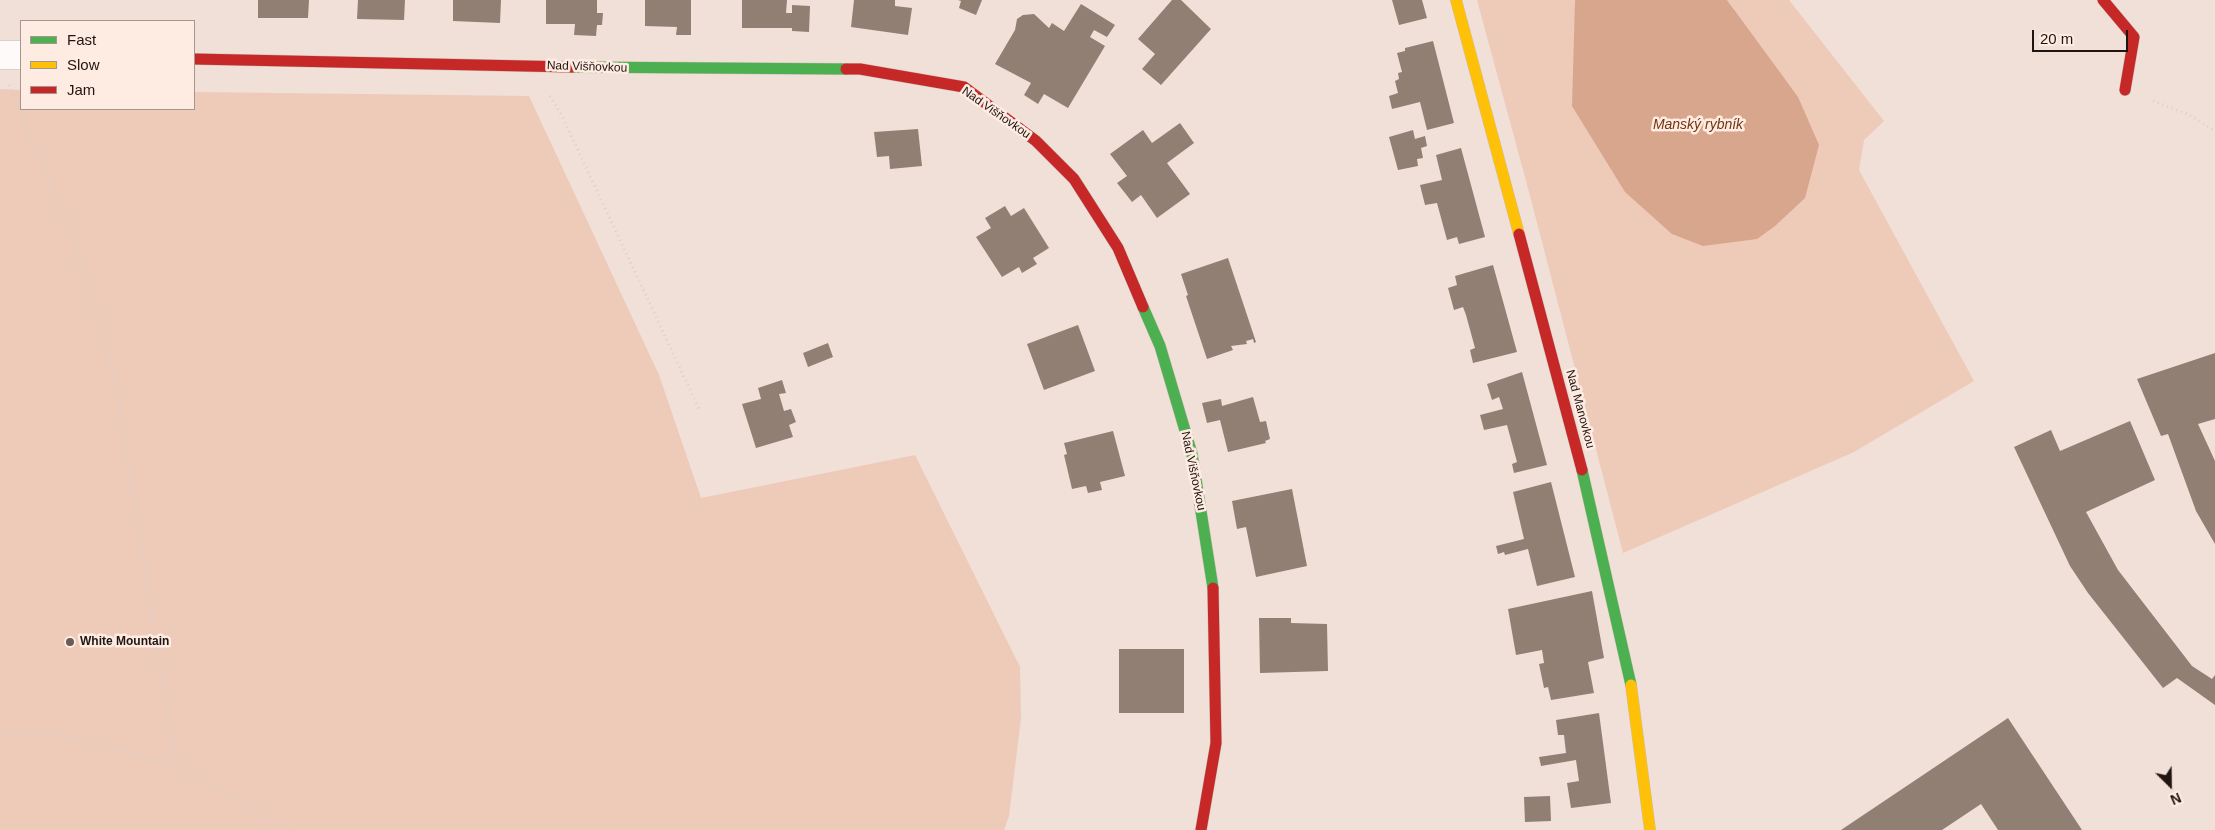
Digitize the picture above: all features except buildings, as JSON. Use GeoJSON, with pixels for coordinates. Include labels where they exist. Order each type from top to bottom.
{"type":"FeatureCollection","features":[{"type":"Feature","properties":{"kind":"street","name":"Nad Manovkou"},"geometry":{"type":"LineString","coordinates":[[1456,0],[1590,498],[1630,679],[1650,830]]}},
{"type":"Feature","properties":{"kind":"street"},"geometry":{"type":"LineString","coordinates":[[2103,0],[2134,37],[2125,90]]}},
{"type":"Feature","properties":{"kind":"street"},"geometry":{"type":"LineString","coordinates":[[0,55],[20,55]]}},
{"type":"Feature","properties":{"kind":"street","name":"Nad Višňovkou"},"geometry":{"type":"LineString","coordinates":[[195,58],[532,65],[610,69],[860,69],[964,87],[1036,141],[1074,179],[1118,248],[1160,346],[1192,454],[1215,597],[1216,743],[1201,830]]}},
{"type":"Feature","properties":{"kind":"path"},"geometry":{"type":"LineString","coordinates":[[532,65],[561,114],[700,411]]}},
{"type":"Feature","properties":{"kind":"path"},"geometry":{"type":"LineString","coordinates":[[8,82],[72,234],[114,372],[176,766]]}},
{"type":"Feature","properties":{"kind":"path"},"geometry":{"type":"LineString","coordinates":[[2125,90],[2188,114],[2215,131]]}},
{"type":"Feature","properties":{"kind":"path"},"geometry":{"type":"LineString","coordinates":[[0,732],[59,734],[176,766],[290,830]]}},
{"type":"Feature","properties":{"kind":"shaded area"},"geometry":{"type":"Polygon","coordinates":[[[1477,0],[1575,0],[1574,3],[1734,9],[1727,0],[1789,0],[1884,121],[1864,140],[1859,170],[1974,381],[1854,452],[1623,553],[1477,0]]]}},
{"type":"Feature","properties":{"kind":"shaded area"},"geometry":{"type":"Polygon","coordinates":[[[0,89],[20,90],[20,110],[195,110],[195,92],[529,96],[659,375],[701,498],[915,455],[1020,667],[1021,718],[1009,816],[1004,830],[0,830],[0,89]]]}},
{"type":"Feature","properties":{"kind":"water","name":"Manský rybník"},"geometry":{"type":"Polygon","coordinates":[[[1575,0],[1727,0],[1798,97],[1819,145],[1805,198],[1775,226],[1757,239],[1703,246],[1672,234],[1625,192],[1572,106],[1575,0]]]}},
{"type":"Feature","properties":{"kind":"traffic: fast"},"geometry":{"type":"LineString","coordinates":[[572,67],[846,69]]}},
{"type":"Feature","properties":{"kind":"traffic: fast"},"geometry":{"type":"LineString","coordinates":[[1143,307],[1160,346],[1192,454],[1213,588]]}},
{"type":"Feature","properties":{"kind":"traffic: fast"},"geometry":{"type":"LineString","coordinates":[[1582,470],[1631,685]]}},
{"type":"Feature","properties":{"kind":"traffic: slow"},"geometry":{"type":"LineString","coordinates":[[1456,0],[1519,234]]}},
{"type":"Feature","properties":{"kind":"traffic: slow"},"geometry":{"type":"LineString","coordinates":[[1631,685],[1650,830]]}},
{"type":"Feature","properties":{"kind":"traffic: jam"},"geometry":{"type":"LineString","coordinates":[[2103,0],[2134,37],[2125,90]]}},
{"type":"Feature","properties":{"kind":"traffic: jam"},"geometry":{"type":"LineString","coordinates":[[195,59],[572,67]]}},
{"type":"Feature","properties":{"kind":"traffic: jam"},"geometry":{"type":"LineString","coordinates":[[846,69],[860,69],[964,87],[1036,141],[1074,179],[1118,248],[1143,307]]}},
{"type":"Feature","properties":{"kind":"traffic: jam"},"geometry":{"type":"LineString","coordinates":[[1519,234],[1582,470]]}},
{"type":"Feature","properties":{"kind":"traffic: jam"},"geometry":{"type":"LineString","coordinates":[[1201,830],[1216,743],[1213,588]]}},
{"type":"Feature","properties":{"kind":"place","name":"White Mountain"},"geometry":{"type":"Point","coordinates":[70,642]}}]}
